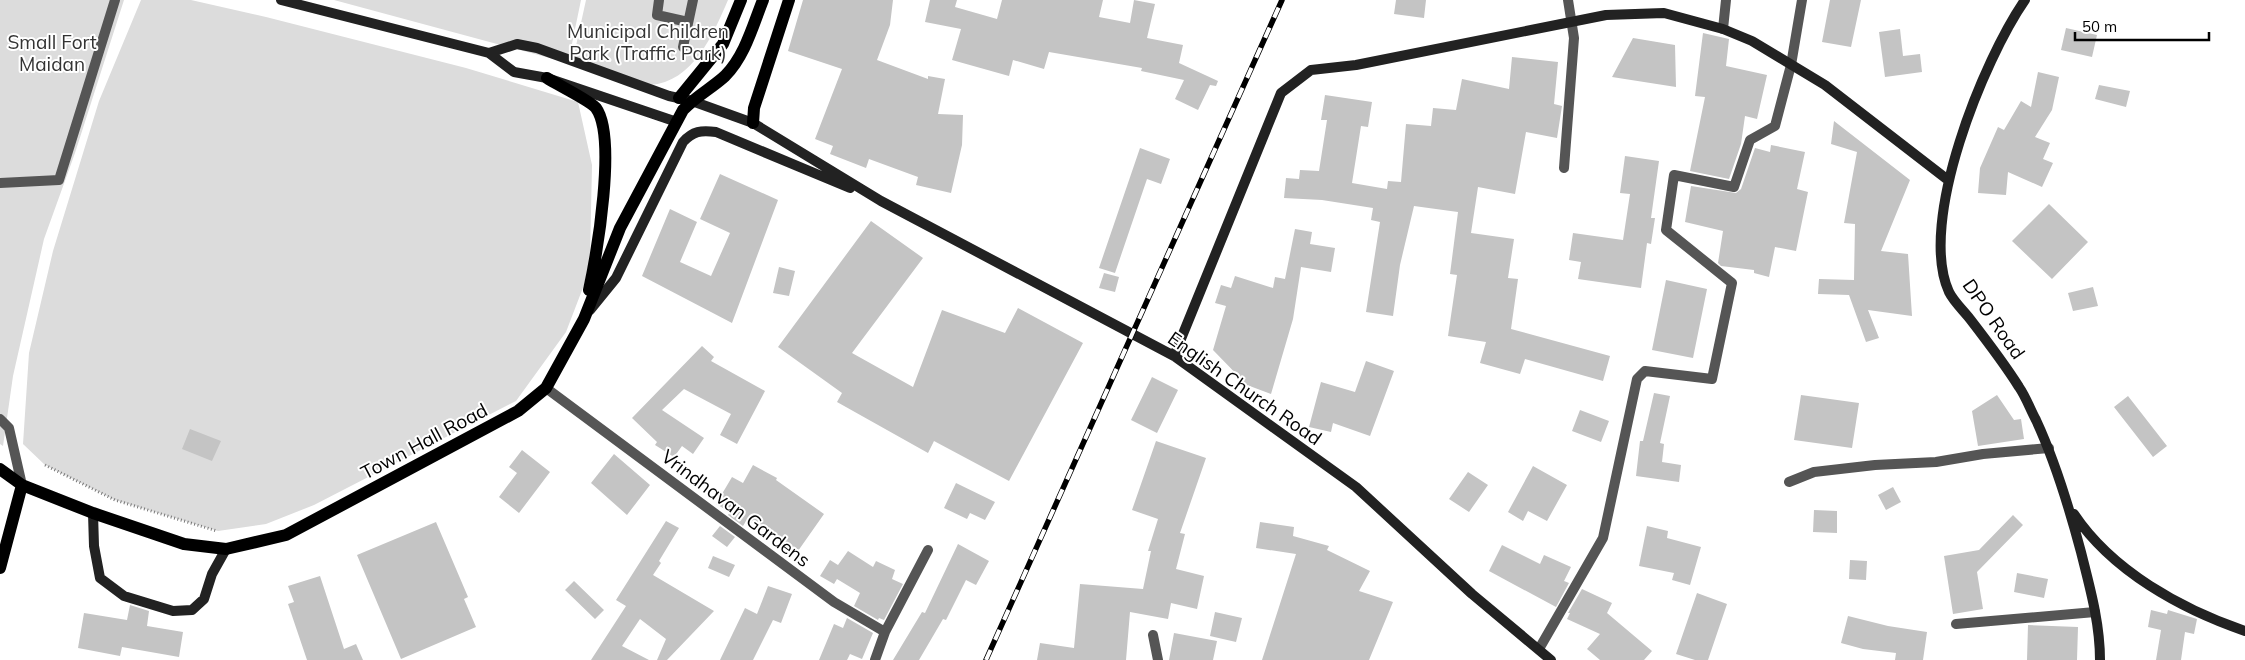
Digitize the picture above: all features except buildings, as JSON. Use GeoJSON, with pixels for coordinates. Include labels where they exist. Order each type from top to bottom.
{"type":"FeatureCollection","features":[{"type":"Feature","properties":{"kind":"main road"},"geometry":{"type":"LineString","coordinates":[[683,108],[722,44],[741,0]]}},
{"type":"Feature","properties":{"kind":"main road"},"geometry":{"type":"LineString","coordinates":[[683,108],[726,75],[744,48],[763,0]]}},
{"type":"Feature","properties":{"kind":"main road"},"geometry":{"type":"LineString","coordinates":[[753,122],[754,108],[789,0]]}},
{"type":"Feature","properties":{"kind":"main road"},"geometry":{"type":"LineString","coordinates":[[546,78],[595,107],[604,129],[606,153],[602,198],[594,268],[584,319]]}},
{"type":"Feature","properties":{"kind":"main road","name":"Town Hall Road"},"geometry":{"type":"LineString","coordinates":[[0,469],[22,485],[93,514],[184,544],[226,550],[286,535],[294,531],[518,411],[546,388],[584,319],[620,228],[683,108]]}},
{"type":"Feature","properties":{"kind":"main road"},"geometry":{"type":"LineString","coordinates":[[0,568],[22,485]]}},
{"type":"Feature","properties":{"kind":"street"},"geometry":{"type":"LineString","coordinates":[[0,183],[59,180],[115,0]]}},
{"type":"Feature","properties":{"kind":"street"},"geometry":{"type":"LineString","coordinates":[[281,0],[489,53],[514,72],[683,108]]}},
{"type":"Feature","properties":{"kind":"street"},"geometry":{"type":"LineString","coordinates":[[659,0],[657,15],[688,22]]}},
{"type":"Feature","properties":{"kind":"street"},"geometry":{"type":"LineString","coordinates":[[683,47],[693,0]]}},
{"type":"Feature","properties":{"kind":"street"},"geometry":{"type":"LineString","coordinates":[[1564,168],[1574,38],[1568,0]]}},
{"type":"Feature","properties":{"kind":"street"},"geometry":{"type":"LineString","coordinates":[[1538,649],[1603,538],[1637,379],[1645,371],[1712,379],[1732,283],[1666,230],[1674,175],[1734,187],[1750,140],[1775,126],[1792,55],[1802,0]]}},
{"type":"Feature","properties":{"kind":"street","name":"DPO Road"},"geometry":{"type":"LineString","coordinates":[[2025,0],[2010,22],[1990,68],[1970,115],[1948,180],[1940,228],[1943,263],[1950,292],[2020,388],[2049,448],[2071,509],[2100,637],[2100,660]]}},
{"type":"Feature","properties":{"kind":"street"},"geometry":{"type":"LineString","coordinates":[[1722,29],[1726,4]]}},
{"type":"Feature","properties":{"kind":"street"},"geometry":{"type":"LineString","coordinates":[[1174,356],[1281,93],[1311,70],[1356,65],[1572,17],[1664,13],[1722,29],[1792,55],[1825,85],[1948,180]]}},
{"type":"Feature","properties":{"kind":"street"},"geometry":{"type":"LineString","coordinates":[[489,53],[517,44],[536,48],[683,108]]}},
{"type":"Feature","properties":{"kind":"street","name":"English Church Road"},"geometry":{"type":"LineString","coordinates":[[683,108],[753,122],[881,201],[1174,356],[1356,487],[1472,594],[1551,660]]}},
{"type":"Feature","properties":{"kind":"street","name":"English Church Road"},"geometry":{"type":"LineString","coordinates":[[584,319],[616,278],[683,142],[692,133],[703,130],[716,132],[881,201]]}},
{"type":"Feature","properties":{"kind":"street","name":"Vrindhavan Gardens"},"geometry":{"type":"LineString","coordinates":[[546,388],[834,602],[886,632]]}},
{"type":"Feature","properties":{"kind":"street"},"geometry":{"type":"LineString","coordinates":[[0,419],[9,428],[22,485]]}},
{"type":"Feature","properties":{"kind":"street"},"geometry":{"type":"LineString","coordinates":[[1789,482],[1814,472],[1875,465],[1936,462],[1983,454],[2049,448]]}},
{"type":"Feature","properties":{"kind":"street"},"geometry":{"type":"LineString","coordinates":[[2071,509],[2085,531],[2104,550],[2134,574],[2206,616],[2245,631]]}},
{"type":"Feature","properties":{"kind":"street"},"geometry":{"type":"LineString","coordinates":[[93,514],[94,546],[100,578],[124,596],[172,611],[192,610],[204,599],[212,574],[226,550]]}},
{"type":"Feature","properties":{"kind":"street"},"geometry":{"type":"LineString","coordinates":[[876,660],[886,632],[928,550]]}},
{"type":"Feature","properties":{"kind":"street"},"geometry":{"type":"LineString","coordinates":[[1956,624],[2095,612]]}},
{"type":"Feature","properties":{"kind":"street"},"geometry":{"type":"LineString","coordinates":[[1153,635],[1158,660]]}},
{"type":"Feature","properties":{"kind":"path"},"geometry":{"type":"LineString","coordinates":[[45,465],[115,500],[218,532]]}},
{"type":"Feature","properties":{"kind":"green space","name":"Small Fort Maidan"},"geometry":{"type":"Polygon","coordinates":[[[0,0],[124,0],[75,153],[44,239],[13,376],[3,446],[0,444],[0,0]]]}},
{"type":"Feature","properties":{"kind":"green space"},"geometry":{"type":"Polygon","coordinates":[[[141,0],[191,0],[266,17],[466,68],[578,102],[592,165],[590,258],[584,285],[566,332],[516,401],[314,505],[266,524],[218,531],[115,500],[45,465],[23,444],[29,353],[53,251],[99,101],[141,0]]]}},
{"type":"Feature","properties":{"kind":"green space"},"geometry":{"type":"Polygon","coordinates":[[[334,0],[581,0],[568,63],[334,0]]]}},
{"type":"Feature","properties":{"kind":"green space","name":"Municipal Children Park (Traffic Park)"},"geometry":{"type":"Polygon","coordinates":[[[586,0],[728,0],[716,28],[690,66],[665,82],[644,85],[572,64],[586,0]]]}},
{"type":"Feature","properties":{"kind":"railway"},"geometry":{"type":"LineString","coordinates":[[986,660],[1282,0]]}}]}
